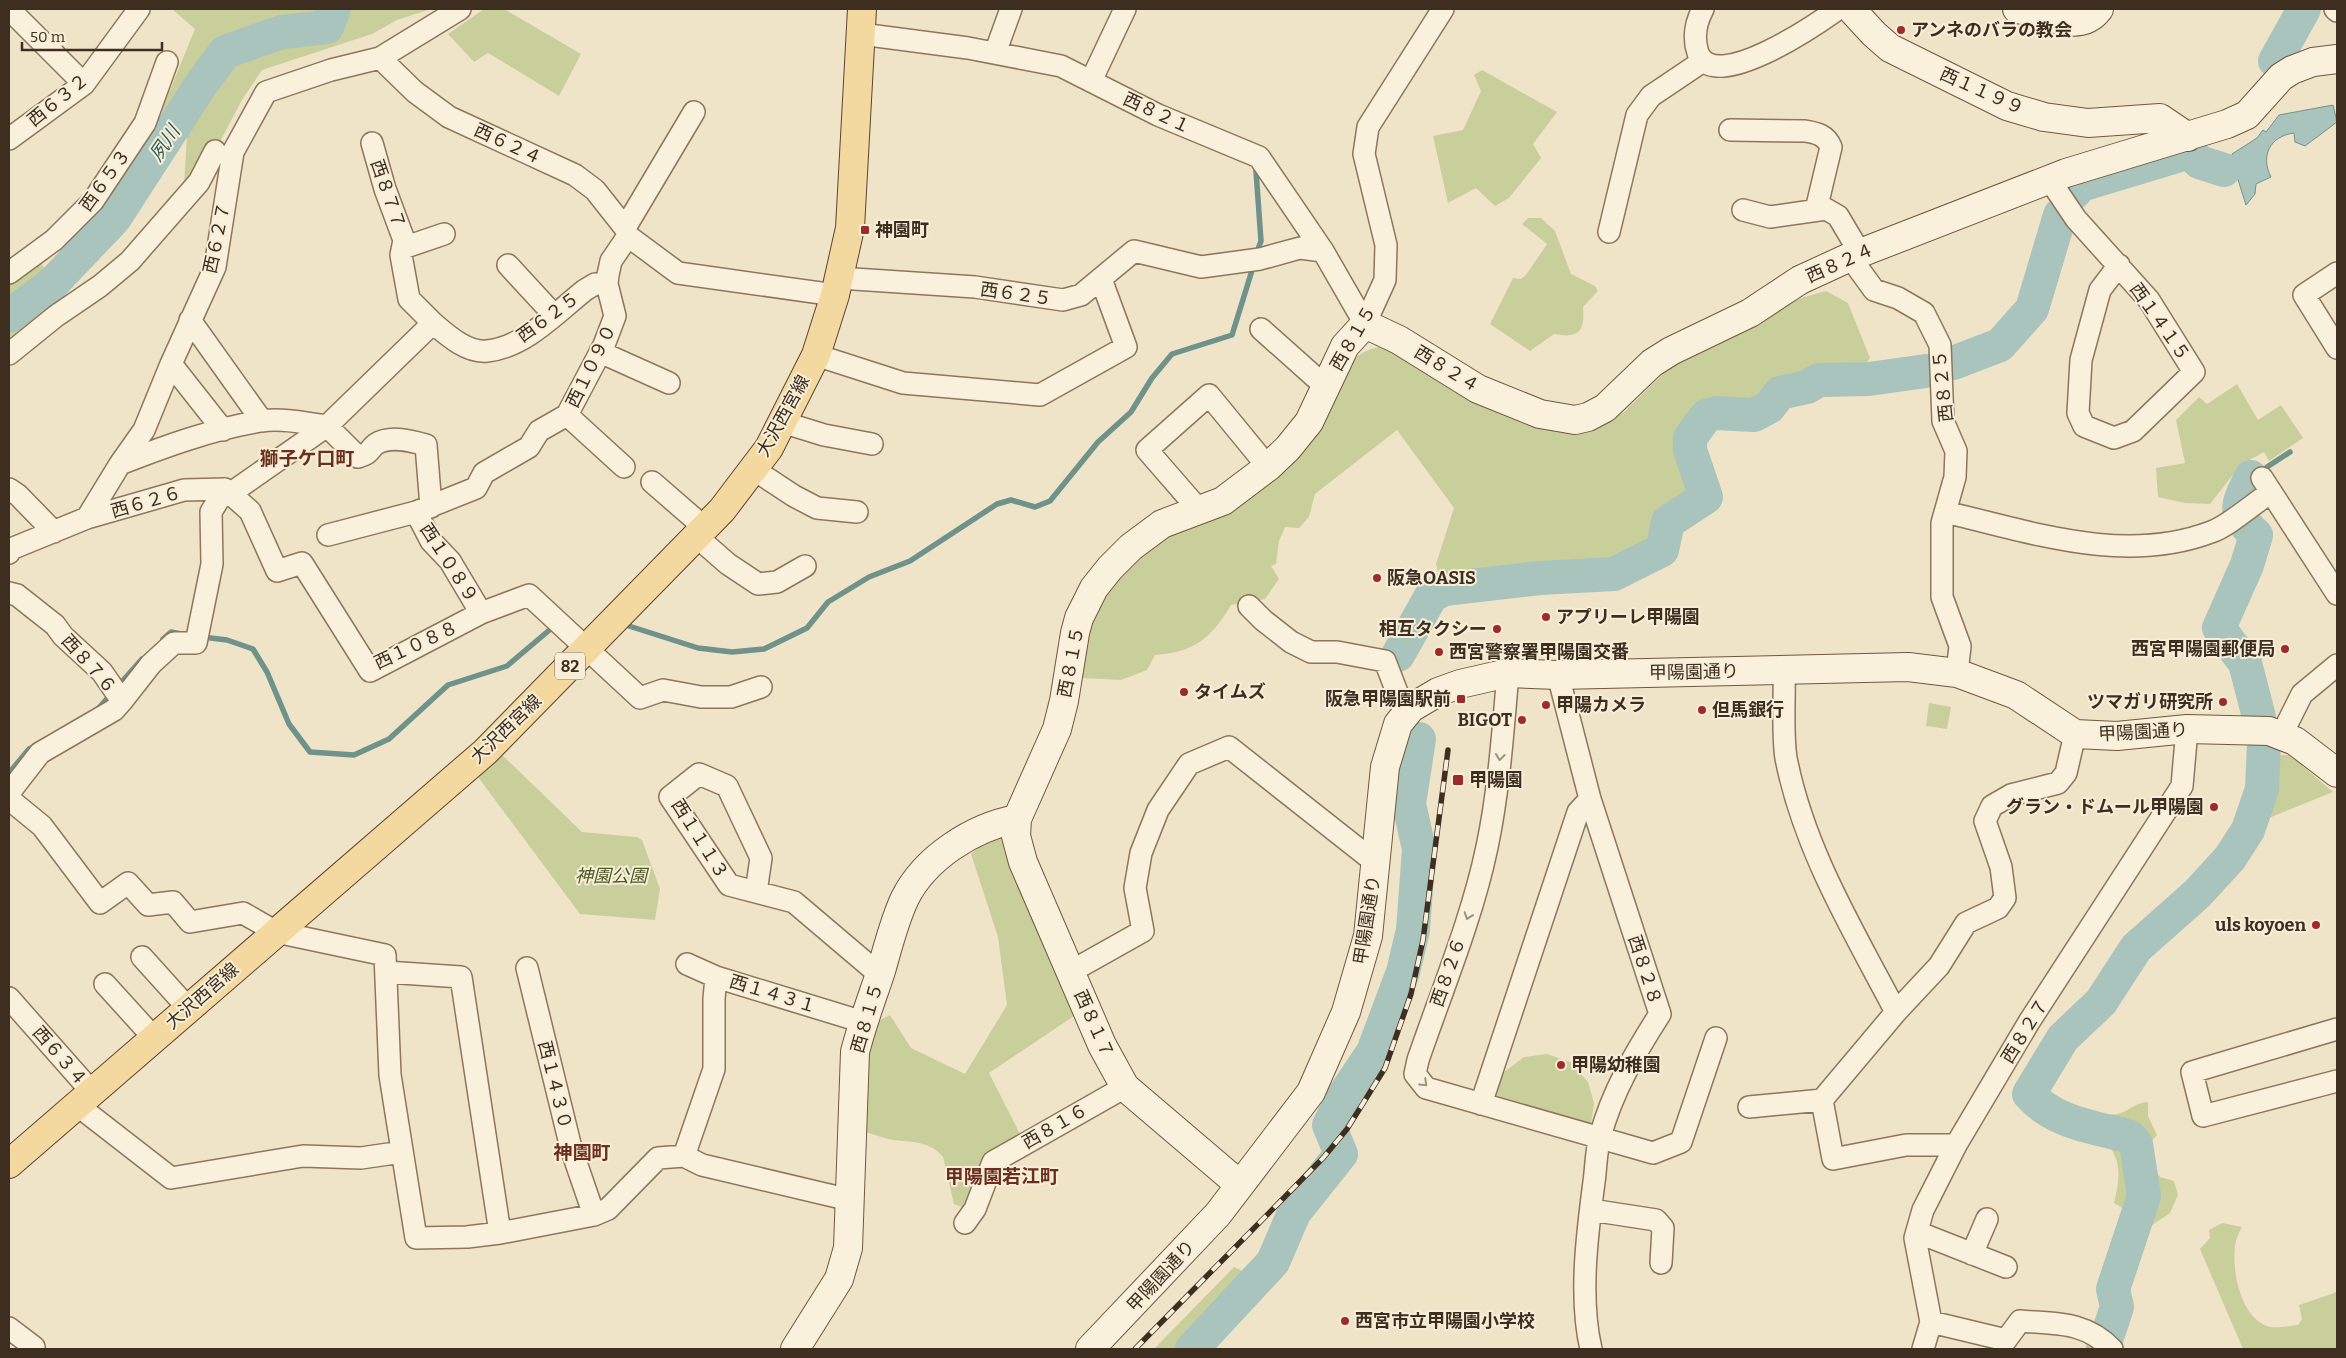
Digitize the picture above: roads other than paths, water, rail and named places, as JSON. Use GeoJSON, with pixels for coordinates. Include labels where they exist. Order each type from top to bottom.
{"type":"FeatureCollection","features":[{"type":"Feature","properties":{"kind":"main road","name":"大沢西宮線"},"geometry":{"type":"LineString","coordinates":[[9,1164],[485,752],[722,510],[769,448],[816,355],[837,286],[850,228],[861,22]]}},
{"type":"Feature","properties":{"kind":"street"},"geometry":{"type":"LineString","coordinates":[[9,9],[84,84]]}},
{"type":"Feature","properties":{"kind":"street","name":"西６３２"},"geometry":{"type":"LineString","coordinates":[[9,139],[84,84],[139,9]]}},
{"type":"Feature","properties":{"kind":"street","name":"西６２７"},"geometry":{"type":"LineString","coordinates":[[87,518],[120,464],[144,430],[215,266],[233,152],[266,92],[323,72],[380,58],[460,9]]}},
{"type":"Feature","properties":{"kind":"street"},"geometry":{"type":"LineString","coordinates":[[995,53],[1011,9]]}},
{"type":"Feature","properties":{"kind":"street"},"geometry":{"type":"LineString","coordinates":[[1091,81],[1125,9]]}},
{"type":"Feature","properties":{"kind":"street","name":"西８１５"},"geometry":{"type":"LineString","coordinates":[[796,1349],[839,1279],[848,1248],[855,1052],[863,1022],[904,899],[916,879],[954,846],[995,823],[1017,819],[1057,729],[1064,701],[1074,633],[1079,618],[1094,588],[1110,568],[1130,548],[1162,524],[1223,501],[1268,467],[1309,422],[1346,346],[1365,324],[1385,280],[1386,245],[1364,154],[1368,128],[1442,9]]}},
{"type":"Feature","properties":{"kind":"street"},"geometry":{"type":"LineString","coordinates":[[1703,9],[1695,31],[1698,54],[1703,61],[1712,66],[1725,67],[1749,61],[1814,26],[1838,9]]}},
{"type":"Feature","properties":{"kind":"street","name":"西１１９９"},"geometry":{"type":"LineString","coordinates":[[1850,9],[1890,48],[2007,106],[2044,116],[2088,123],[2160,118],[2188,137]]}},
{"type":"Feature","properties":{"kind":"street"},"geometry":{"type":"LineString","coordinates":[[2018,9],[2070,22],[2090,18],[2099,9]]}},
{"type":"Feature","properties":{"kind":"street"},"geometry":{"type":"LineString","coordinates":[[2110,9],[2115,9]]}},
{"type":"Feature","properties":{"kind":"street","name":"西８２１"},"geometry":{"type":"LineString","coordinates":[[861,22],[968,48],[1061,66],[1158,115],[1259,156],[1323,252],[1365,324]]}},
{"type":"Feature","properties":{"kind":"street","name":"西６２４"},"geometry":{"type":"LineString","coordinates":[[380,58],[415,92],[449,117],[575,175],[595,190],[626,232]]}},
{"type":"Feature","properties":{"kind":"street","name":"西８２４"},"geometry":{"type":"LineString","coordinates":[[1365,324],[1399,340],[1478,389],[1540,414],[1574,420],[1588,417],[1605,408],[1652,363],[1671,351],[1750,313],[1800,280],[1855,255],[2049,180],[2227,124],[2247,114],[2276,82],[2292,70],[2313,62],[2337,59]]}},
{"type":"Feature","properties":{"kind":"street"},"geometry":{"type":"LineString","coordinates":[[1609,232],[1637,115],[1651,96],[1703,61]]}},
{"type":"Feature","properties":{"kind":"street","name":"西６５３"},"geometry":{"type":"LineString","coordinates":[[9,273],[54,240],[93,201],[145,123],[167,62]]}},
{"type":"Feature","properties":{"kind":"street"},"geometry":{"type":"LineString","coordinates":[[607,284],[611,261],[694,112]]}},
{"type":"Feature","properties":{"kind":"street"},"geometry":{"type":"LineString","coordinates":[[1730,130],[1805,131],[1828,139],[1831,147],[1816,210],[1770,217],[1743,210]]}},
{"type":"Feature","properties":{"kind":"street","name":"西８７７"},"geometry":{"type":"LineString","coordinates":[[372,143],[382,182],[404,240],[401,255],[409,299],[433,323]]}},
{"type":"Feature","properties":{"kind":"street"},"geometry":{"type":"LineString","coordinates":[[9,354],[48,322],[100,286],[130,261],[199,182],[215,151]]}},
{"type":"Feature","properties":{"kind":"street","name":"西１４１５"},"geometry":{"type":"LineString","coordinates":[[2049,180],[2076,219],[2119,265],[2149,300],[2194,372],[2133,432],[2114,438],[2084,426],[2078,413],[2081,360],[2095,308],[2100,290],[2119,265]]}},
{"type":"Feature","properties":{"kind":"street","name":"西８２５"},"geometry":{"type":"LineString","coordinates":[[1816,210],[1826,209],[1838,216],[1855,255],[1874,290],[1898,298],[1924,313],[1940,345],[1944,420],[1956,451],[1955,478],[1942,523],[1942,597],[1960,646],[1957,673]]}},
{"type":"Feature","properties":{"kind":"street","name":"西６２５"},"geometry":{"type":"LineString","coordinates":[[626,232],[678,273],[837,286],[975,287],[1062,300],[1081,295],[1134,251],[1201,267],[1255,259],[1300,248],[1323,252]]}},
{"type":"Feature","properties":{"kind":"street"},"geometry":{"type":"LineString","coordinates":[[402,248],[444,234]]}},
{"type":"Feature","properties":{"kind":"street"},"geometry":{"type":"LineString","coordinates":[[508,265],[554,315]]}},
{"type":"Feature","properties":{"kind":"street"},"geometry":{"type":"LineString","coordinates":[[2337,273],[2304,295],[2337,348]]}},
{"type":"Feature","properties":{"kind":"street"},"geometry":{"type":"LineString","coordinates":[[816,355],[903,383],[1040,395],[1126,348],[1101,279]]}},
{"type":"Feature","properties":{"kind":"street","name":"西６２５"},"geometry":{"type":"LineString","coordinates":[[433,323],[446,335],[466,346],[486,351],[519,342],[595,284],[607,284]]}},
{"type":"Feature","properties":{"kind":"street","name":"西１０９０"},"geometry":{"type":"LineString","coordinates":[[328,535],[423,510],[476,488],[484,473],[529,447],[539,431],[567,415],[600,352],[615,316],[607,284]]}},
{"type":"Feature","properties":{"kind":"street"},"geometry":{"type":"LineString","coordinates":[[190,320],[262,421]]}},
{"type":"Feature","properties":{"kind":"street"},"geometry":{"type":"LineString","coordinates":[[117,695],[174,643],[198,636],[212,564],[211,512],[228,491],[327,426],[433,323]]}},
{"type":"Feature","properties":{"kind":"street"},"geometry":{"type":"LineString","coordinates":[[1261,329],[1326,387]]}},
{"type":"Feature","properties":{"kind":"street"},"geometry":{"type":"LineString","coordinates":[[600,352],[669,383]]}},
{"type":"Feature","properties":{"kind":"street"},"geometry":{"type":"LineString","coordinates":[[171,364],[223,430]]}},
{"type":"Feature","properties":{"kind":"street"},"geometry":{"type":"LineString","coordinates":[[1200,511],[1147,450],[1209,395],[1268,467]]}},
{"type":"Feature","properties":{"kind":"street"},"geometry":{"type":"LineString","coordinates":[[567,415],[624,467]]}},
{"type":"Feature","properties":{"kind":"street"},"geometry":{"type":"LineString","coordinates":[[120,464],[170,444],[262,421],[294,421],[327,426],[358,457],[369,454],[377,444],[402,438],[426,445],[423,510]]}},
{"type":"Feature","properties":{"kind":"street"},"geometry":{"type":"LineString","coordinates":[[782,422],[824,435],[872,444]]}},
{"type":"Feature","properties":{"kind":"street"},"geometry":{"type":"LineString","coordinates":[[752,469],[794,496],[817,508],[857,512]]}},
{"type":"Feature","properties":{"kind":"street"},"geometry":{"type":"LineString","coordinates":[[652,482],[701,532],[728,564],[758,584],[777,582],[805,566]]}},
{"type":"Feature","properties":{"kind":"street"},"geometry":{"type":"LineString","coordinates":[[1945,512],[2082,543],[2128,547],[2175,542],[2213,532],[2239,514],[2267,485],[2337,594]]}},
{"type":"Feature","properties":{"kind":"street"},"geometry":{"type":"LineString","coordinates":[[9,489],[18,495],[54,532]]}},
{"type":"Feature","properties":{"kind":"street","name":"西６２６"},"geometry":{"type":"LineString","coordinates":[[87,518],[184,490],[228,491]]}},
{"type":"Feature","properties":{"kind":"street","name":"西１０８８"},"geometry":{"type":"LineString","coordinates":[[228,491],[250,511],[277,571],[302,562],[370,670],[481,614],[530,595],[587,649]]}},
{"type":"Feature","properties":{"kind":"street","name":"西１０８９"},"geometry":{"type":"LineString","coordinates":[[423,510],[430,541],[450,561],[481,614]]}},
{"type":"Feature","properties":{"kind":"street"},"geometry":{"type":"LineString","coordinates":[[9,553],[11,549],[87,518]]}},
{"type":"Feature","properties":{"kind":"street","name":"西８７６"},"geometry":{"type":"LineString","coordinates":[[9,593],[17,595],[55,625],[63,636],[102,672],[117,695],[114,710],[40,754],[9,793]]}},
{"type":"Feature","properties":{"kind":"street"},"geometry":{"type":"LineString","coordinates":[[1249,606],[1262,620],[1291,642],[1311,652],[1337,652],[1385,661],[1400,700],[1411,708]]}},
{"type":"Feature","properties":{"kind":"street"},"geometry":{"type":"LineString","coordinates":[[587,649],[640,698],[663,690],[701,697],[731,698],[761,686]]}},
{"type":"Feature","properties":{"kind":"street"},"geometry":{"type":"LineString","coordinates":[[2282,736],[2302,694],[2337,665]]}},
{"type":"Feature","properties":{"kind":"street","name":"甲陽園通り"},"geometry":{"type":"LineString","coordinates":[[1090,1349],[1212,1221],[1311,1092],[1346,1012],[1368,936],[1385,767],[1398,724],[1411,708],[1438,692],[1460,684],[1508,674],[1558,675],[1908,667],[1957,673],[2016,695],[2075,734],[2117,736],[2187,729],[2269,731],[2295,741],[2337,773]]}},
{"type":"Feature","properties":{"kind":"street"},"geometry":{"type":"LineString","coordinates":[[1784,670],[1786,756],[1798,809],[1819,864],[1896,1012]]}},
{"type":"Feature","properties":{"kind":"street","name":"西８２６"},"geometry":{"type":"LineString","coordinates":[[1508,674],[1496,794],[1487,848],[1476,892],[1418,1060],[1415,1074],[1426,1088],[1653,1153],[1681,1142],[1716,1038]]}},
{"type":"Feature","properties":{"kind":"street","name":"西８２８"},"geometry":{"type":"LineString","coordinates":[[1558,675],[1590,799],[1660,1014],[1627,1066],[1600,1137],[1591,1210],[1585,1324],[1591,1349]]}},
{"type":"Feature","properties":{"kind":"street","name":"西８２７"},"geometry":{"type":"LineString","coordinates":[[1923,1349],[1931,1322],[1915,1238],[1923,1210],[1956,1145],[2029,1022],[2182,786],[2187,729]]}},
{"type":"Feature","properties":{"kind":"street"},"geometry":{"type":"LineString","coordinates":[[1749,1107],[1822,1100],[1896,1012],[1939,966],[1966,923],[1998,908],[2005,898],[2001,867],[1985,821],[1992,806],[2011,795],[2058,783],[2066,773],[2075,734]]}},
{"type":"Feature","properties":{"kind":"street"},"geometry":{"type":"LineString","coordinates":[[1070,972],[1143,931],[1134,888],[1141,854],[1158,810],[1189,764],[1229,747],[1376,863]]}},
{"type":"Feature","properties":{"kind":"street","name":"西１１１３"},"geometry":{"type":"LineString","coordinates":[[756,892],[761,858],[727,786],[699,774],[670,797],[729,885],[794,902],[880,975]]}},
{"type":"Feature","properties":{"kind":"street"},"geometry":{"type":"LineString","coordinates":[[9,799],[42,826],[100,903],[128,883],[148,905],[173,902],[190,922],[243,913],[276,932],[385,955],[390,1075],[416,1238],[467,1237],[500,1233],[594,1215],[608,1209],[658,1158],[684,1156],[702,1165],[850,1200]]}},
{"type":"Feature","properties":{"kind":"street"},"geometry":{"type":"LineString","coordinates":[[1481,1104],[1578,812],[1590,799]]}},
{"type":"Feature","properties":{"kind":"street","name":"西８１７"},"geometry":{"type":"LineString","coordinates":[[1017,819],[1016,836],[1020,854],[1102,1045],[1125,1087],[1240,1185]]}},
{"type":"Feature","properties":{"kind":"street"},"geometry":{"type":"LineString","coordinates":[[142,957],[188,1008]]}},
{"type":"Feature","properties":{"kind":"street"},"geometry":{"type":"LineString","coordinates":[[687,964],[716,977]]}},
{"type":"Feature","properties":{"kind":"street","name":"西１４３０"},"geometry":{"type":"LineString","coordinates":[[527,968],[571,1148],[594,1215]]}},
{"type":"Feature","properties":{"kind":"street"},"geometry":{"type":"LineString","coordinates":[[386,972],[462,977],[500,1233]]}},
{"type":"Feature","properties":{"kind":"street","name":"西１４３１"},"geometry":{"type":"LineString","coordinates":[[684,1156],[714,1069],[714,999],[716,977],[863,1022]]}},
{"type":"Feature","properties":{"kind":"street"},"geometry":{"type":"LineString","coordinates":[[105,984],[154,1038]]}},
{"type":"Feature","properties":{"kind":"street","name":"西６３４"},"geometry":{"type":"LineString","coordinates":[[9,998],[85,1099],[171,1178],[303,1156],[362,1158],[402,1152]]}},
{"type":"Feature","properties":{"kind":"street"},"geometry":{"type":"LineString","coordinates":[[2337,1029],[2192,1072],[2204,1116],[2337,1080]]}},
{"type":"Feature","properties":{"kind":"street","name":"西８１６"},"geometry":{"type":"LineString","coordinates":[[965,1224],[975,1209],[993,1162],[1125,1087]]}},
{"type":"Feature","properties":{"kind":"street"},"geometry":{"type":"LineString","coordinates":[[1822,1100],[1833,1159],[1906,1145],[1956,1145]]}},
{"type":"Feature","properties":{"kind":"street"},"geometry":{"type":"LineString","coordinates":[[1591,1210],[1656,1220],[1663,1228],[1661,1263]]}},
{"type":"Feature","properties":{"kind":"street"},"geometry":{"type":"LineString","coordinates":[[1972,1254],[1987,1219]]}},
{"type":"Feature","properties":{"kind":"street"},"geometry":{"type":"LineString","coordinates":[[1917,1232],[2006,1267]]}},
{"type":"Feature","properties":{"kind":"street"},"geometry":{"type":"LineString","coordinates":[[1931,1322],[2006,1340],[2020,1321],[2063,1324],[2094,1333],[2103,1346]]}},
{"type":"Feature","properties":{"kind":"street"},"geometry":{"type":"LineString","coordinates":[[9,1328],[34,1347],[33,1349]]}},
{"type":"Feature","properties":{"kind":"water"},"geometry":{"type":"Polygon","coordinates":[[[2333,105],[2337,122],[2305,146],[2295,142],[2294,133],[2279,138],[2273,143],[2267,155],[2268,169],[2271,177],[2256,184],[2255,194],[2246,205],[2234,167],[2232,154],[2257,138],[2263,130],[2266,132],[2279,115],[2333,105]]]}},
{"type":"Feature","properties":{"kind":"waterway","name":"夙川"},"geometry":{"type":"LineString","coordinates":[[9,316],[52,284],[114,219],[202,83],[225,52],[282,32],[327,27],[334,9]]}},
{"type":"Feature","properties":{"kind":"waterway"},"geometry":{"type":"LineString","coordinates":[[2275,61],[2304,9]]}},
{"type":"Feature","properties":{"kind":"waterway"},"geometry":{"type":"LineString","coordinates":[[2074,193],[2081,185],[2190,152],[2199,162],[2224,170]]}},
{"type":"Feature","properties":{"kind":"waterway"},"geometry":{"type":"LineString","coordinates":[[1256,171],[1261,241],[1256,255]]}},
{"type":"Feature","properties":{"kind":"waterway"},"geometry":{"type":"LineString","coordinates":[[1953,363],[2000,345],[2032,309],[2060,215]]}},
{"type":"Feature","properties":{"kind":"waterway"},"geometry":{"type":"LineString","coordinates":[[629,626],[698,648],[732,652],[764,649],[807,628],[828,602],[869,577],[910,561],[997,504],[1011,500],[1035,507],[1050,501],[1098,442],[1131,412],[1152,378],[1172,354],[1232,335],[1254,264]]}},
{"type":"Feature","properties":{"kind":"waterway"},"geometry":{"type":"LineString","coordinates":[[1398,655],[1431,596],[1444,589],[1540,578],[1614,574],[1662,550],[1668,522],[1706,497],[1690,450],[1690,438],[1706,416],[1716,413],[1754,415],[1769,407],[1780,393],[1807,387],[1819,380],[1869,379],[1926,371]]}},
{"type":"Feature","properties":{"kind":"waterway"},"geometry":{"type":"LineString","coordinates":[[2267,467],[2290,452]]}},
{"type":"Feature","properties":{"kind":"waterway"},"geometry":{"type":"LineString","coordinates":[[2251,477],[2240,501],[2239,508],[2243,520],[2256,535],[2247,565],[2219,628],[2245,663],[2259,717]]}},
{"type":"Feature","properties":{"kind":"waterway"},"geometry":{"type":"LineString","coordinates":[[202,637],[227,640],[253,649],[267,672],[289,724],[310,752],[354,755],[389,739],[448,685],[507,666],[553,627]]}},
{"type":"Feature","properties":{"kind":"waterway"},"geometry":{"type":"LineString","coordinates":[[163,639],[171,632],[181,634]]}},
{"type":"Feature","properties":{"kind":"waterway"},"geometry":{"type":"LineString","coordinates":[[118,686],[142,659]]}},
{"type":"Feature","properties":{"kind":"waterway"},"geometry":{"type":"LineString","coordinates":[[97,710],[112,693]]}},
{"type":"Feature","properties":{"kind":"waterway"},"geometry":{"type":"LineString","coordinates":[[1192,1349],[1273,1262],[1294,1213],[1341,1154],[1329,1125],[1345,1094],[1373,1052],[1403,972],[1413,930],[1419,849],[1409,804],[1419,739]]}},
{"type":"Feature","properties":{"kind":"waterway"},"geometry":{"type":"LineString","coordinates":[[2103,1349],[2117,1307],[2113,1289],[2144,1196],[2136,1144],[2130,1137],[2076,1123],[2050,1112],[2029,1094],[2063,1038],[2101,1002],[2136,948],[2197,894],[2230,858],[2248,830],[2262,789],[2264,743]]}},
{"type":"Feature","properties":{"kind":"waterway"},"geometry":{"type":"LineString","coordinates":[[9,773],[29,749],[37,745]]}},
{"type":"Feature","properties":{"kind":"railway"},"geometry":{"type":"LineString","coordinates":[[1135,1349],[1323,1158],[1347,1129],[1385,1068],[1411,994],[1423,940],[1448,750]]}},
{"type":"Feature","properties":{"kind":"place","name":"アンネのバラの教会"},"geometry":{"type":"Point","coordinates":[1901,30]}},
{"type":"Feature","properties":{"kind":"place","name":"神園町"},"geometry":{"type":"Point","coordinates":[865,230]}},
{"type":"Feature","properties":{"kind":"place","name":"阪急OASIS"},"geometry":{"type":"Point","coordinates":[1377,578]}},
{"type":"Feature","properties":{"kind":"place","name":"アプリーレ甲陽園"},"geometry":{"type":"Point","coordinates":[1546,617]}},
{"type":"Feature","properties":{"kind":"place","name":"相互タクシー"},"geometry":{"type":"Point","coordinates":[1497,629]}},
{"type":"Feature","properties":{"kind":"place","name":"西宮甲陽園郵便局"},"geometry":{"type":"Point","coordinates":[2285,649]}},
{"type":"Feature","properties":{"kind":"place","name":"西宮警察署甲陽園交番"},"geometry":{"type":"Point","coordinates":[1439,652]}},
{"type":"Feature","properties":{"kind":"place","name":"タイムズ"},"geometry":{"type":"Point","coordinates":[1184,692]}},
{"type":"Feature","properties":{"kind":"place","name":"阪急甲陽園駅前"},"geometry":{"type":"Point","coordinates":[1461,699]}},
{"type":"Feature","properties":{"kind":"place","name":"ツマガリ研究所"},"geometry":{"type":"Point","coordinates":[2223,702]}},
{"type":"Feature","properties":{"kind":"place","name":"甲陽カメラ"},"geometry":{"type":"Point","coordinates":[1546,705]}},
{"type":"Feature","properties":{"kind":"place","name":"但馬銀行"},"geometry":{"type":"Point","coordinates":[1702,710]}},
{"type":"Feature","properties":{"kind":"place","name":"BIGOT"},"geometry":{"type":"Point","coordinates":[1522,720]}},
{"type":"Feature","properties":{"kind":"place","name":"甲陽園"},"geometry":{"type":"Point","coordinates":[1458,780]}},
{"type":"Feature","properties":{"kind":"place","name":"グラン・ドムール甲陽園"},"geometry":{"type":"Point","coordinates":[2214,807]}},
{"type":"Feature","properties":{"kind":"place","name":"uls koyoen"},"geometry":{"type":"Point","coordinates":[2316,925]}},
{"type":"Feature","properties":{"kind":"place","name":"甲陽幼稚園"},"geometry":{"type":"Point","coordinates":[1561,1065]}},
{"type":"Feature","properties":{"kind":"place","name":"西宮市立甲陽園小学校"},"geometry":{"type":"Point","coordinates":[1345,1321]}},
{"type":"Feature","properties":{"kind":"district","name":"獅子ケ口町"},"geometry":{"type":"Point","coordinates":[307,458]}},
{"type":"Feature","properties":{"kind":"district","name":"神園町"},"geometry":{"type":"Point","coordinates":[582,1152]}},
{"type":"Feature","properties":{"kind":"district","name":"甲陽園若江町"},"geometry":{"type":"Point","coordinates":[1002,1176]}},
{"type":"Feature","properties":{"kind":"park label","name":"神園公園"},"geometry":{"type":"Point","coordinates":[611,876]}}]}
